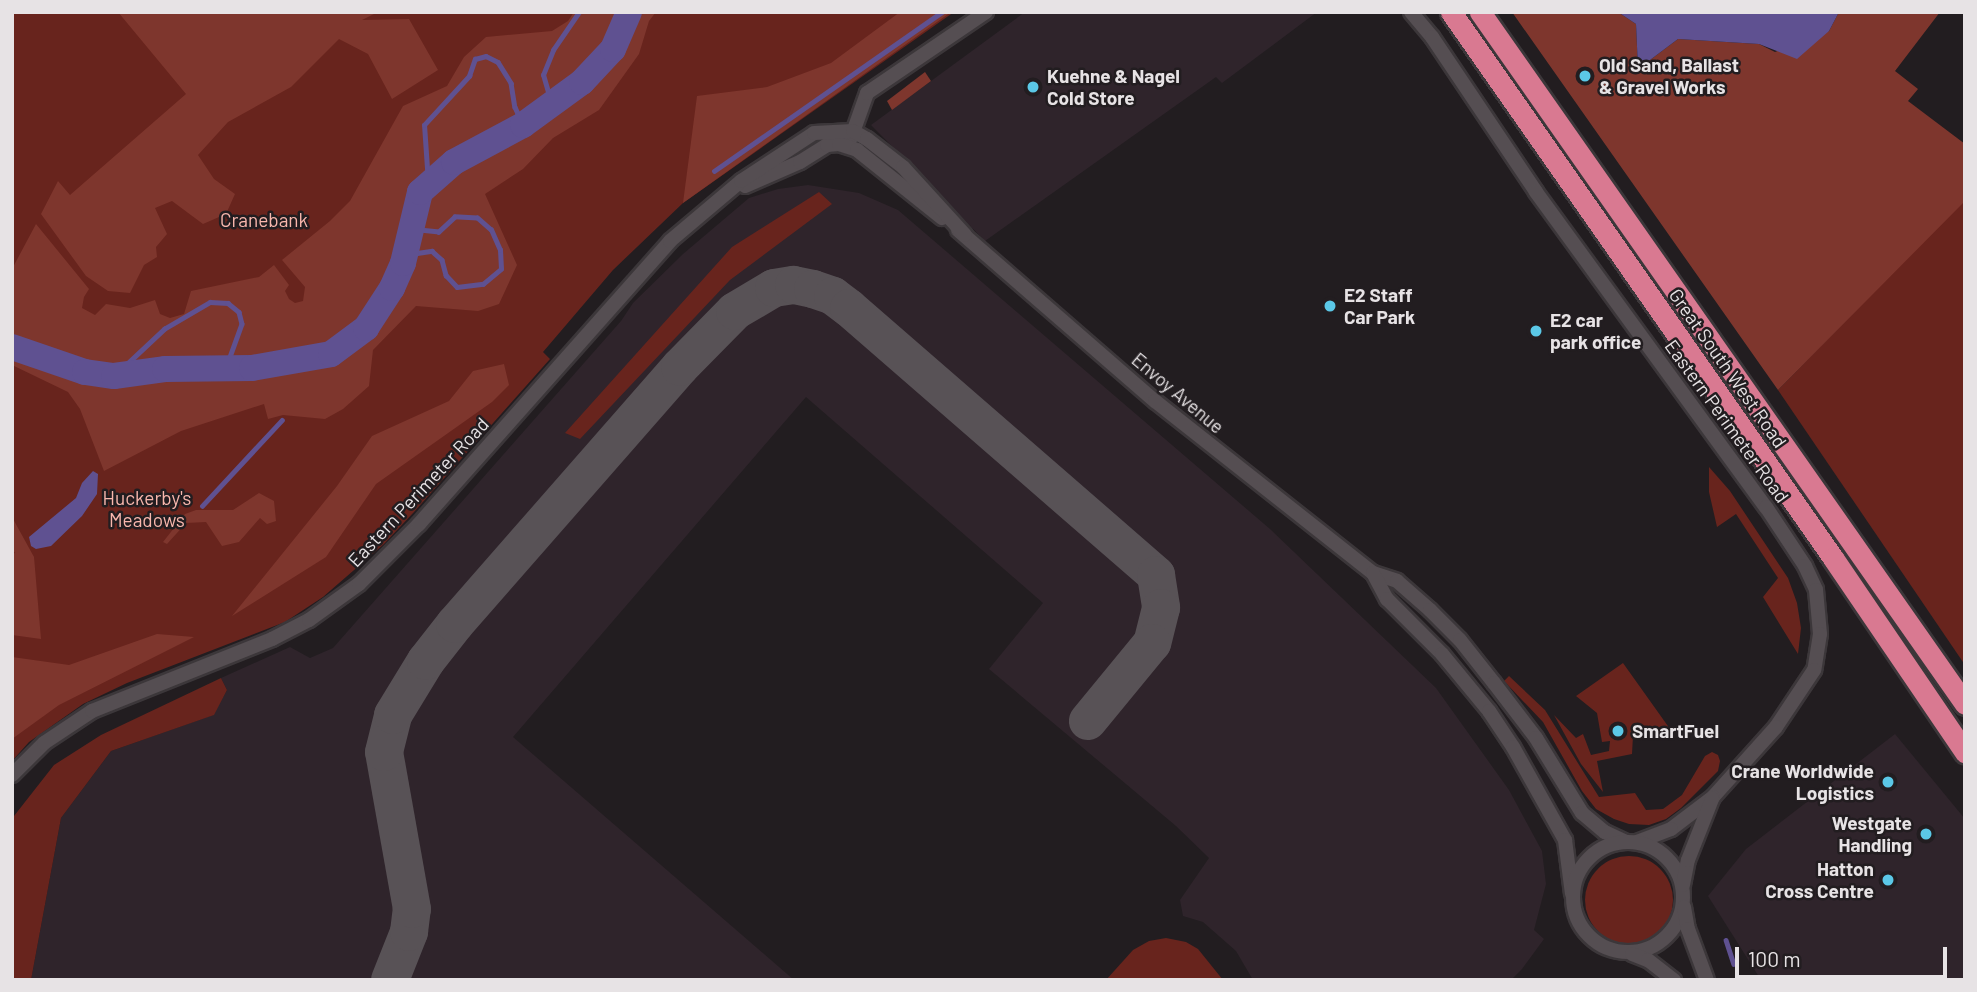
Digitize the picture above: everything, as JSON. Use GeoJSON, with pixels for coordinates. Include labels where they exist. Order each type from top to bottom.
{"type":"FeatureCollection","features":[{"type":"Feature","properties":{"kind":"highway","name":"Great South West Road"},"geometry":{"type":"LineString","coordinates":[[1451,12],[1965,752]]}},
{"type":"Feature","properties":{"kind":"highway","name":"Great South West Road"},"geometry":{"type":"LineString","coordinates":[[1480,12],[1965,704]]}},
{"type":"Feature","properties":{"kind":"street"},"geometry":{"type":"LineString","coordinates":[[847,147],[867,93],[986,12]]}},
{"type":"Feature","properties":{"kind":"street","name":"Eastern Perimeter Road"},"geometry":{"type":"LineString","coordinates":[[1411,12],[1432,37],[1536,192],[1766,507],[1805,566],[1816,590],[1820,634],[1814,670],[1776,727],[1713,797],[1671,829],[1632,842]]}},
{"type":"Feature","properties":{"kind":"street","name":"Eastern Perimeter Road"},"geometry":{"type":"LineString","coordinates":[[12,775],[44,743],[92,711],[279,636],[309,620],[359,584],[419,524],[625,288],[670,241],[722,196],[814,133],[853,131]]}},
{"type":"Feature","properties":{"kind":"street","name":"Envoy Avenue"},"geometry":{"type":"LineString","coordinates":[[853,131],[903,167],[965,235]]}},
{"type":"Feature","properties":{"kind":"street","name":"Eastern Perimeter Road"},"geometry":{"type":"LineString","coordinates":[[722,196],[791,166],[827,145],[847,147]]}},
{"type":"Feature","properties":{"kind":"street","name":"Envoy Avenue"},"geometry":{"type":"LineString","coordinates":[[847,147],[858,150],[896,184],[965,235],[1156,401],[1373,573],[1397,581],[1460,640],[1536,738],[1582,813],[1605,832],[1632,842]]}},
{"type":"Feature","properties":{"kind":"street","name":"Envoy Avenue"},"geometry":{"type":"LineString","coordinates":[[1373,573],[1387,598],[1450,664],[1489,711],[1513,747],[1565,840],[1572,894]]}},
{"type":"Feature","properties":{"kind":"street","name":"Eastern Perimeter Road"},"geometry":{"type":"LineString","coordinates":[[1683,894],[1688,860],[1713,797]]}},
{"type":"Feature","properties":{"kind":"street"},"geometry":{"type":"LineString","coordinates":[[1674,980],[1648,960],[1631,953],[1606,949],[1584,932],[1576,920],[1572,894],[1575,879],[1589,857],[1613,844],[1632,842],[1659,852],[1671,863],[1683,894],[1688,929],[1707,980]]}},
{"type":"Feature","properties":{"kind":"street"},"geometry":{"type":"LineString","coordinates":[[1631,953],[1653,947],[1670,934],[1681,914],[1683,894]]}},
{"type":"Feature","properties":{"kind":"shaded area"},"geometry":{"type":"Polygon","coordinates":[[[118,12],[378,12],[362,20],[409,19],[438,70],[392,99],[368,54],[339,39],[291,87],[228,122],[198,155],[214,179],[235,194],[226,214],[203,224],[172,201],[155,208],[167,234],[156,247],[157,257],[144,265],[130,293],[108,291],[86,276],[41,214],[58,181],[70,195],[186,94],[118,12]]]}},
{"type":"Feature","properties":{"kind":"shaded area"},"geometry":{"type":"Polygon","coordinates":[[[574,12],[656,12],[649,21],[639,54],[599,110],[553,138],[523,169],[485,194],[517,265],[499,304],[478,311],[416,306],[373,350],[369,386],[343,409],[325,419],[283,415],[268,419],[264,404],[181,431],[104,471],[80,409],[68,392],[12,365],[12,269],[36,224],[89,289],[82,308],[95,315],[106,304],[130,308],[155,300],[160,314],[170,318],[184,314],[191,291],[259,277],[274,265],[289,285],[285,291],[289,299],[295,303],[303,301],[305,287],[282,260],[350,201],[403,106],[447,86],[464,57],[486,37],[552,31],[568,21],[574,12]]]}},
{"type":"Feature","properties":{"kind":"shaded area"},"geometry":{"type":"Polygon","coordinates":[[[900,12],[951,12],[683,203],[697,96],[767,87],[831,63],[900,12]]]}},
{"type":"Feature","properties":{"kind":"shaded area"},"geometry":{"type":"Polygon","coordinates":[[[1025,12],[1317,12],[1222,83],[1216,77],[985,241],[871,125],[1025,12]]]}},
{"type":"Feature","properties":{"kind":"shaded area"},"geometry":{"type":"Polygon","coordinates":[[[1512,12],[1618,12],[1636,24],[1638,69],[1678,39],[1759,44],[1775,52],[1829,31],[1839,12],[1940,12],[1895,71],[1918,89],[1908,101],[1965,144],[1965,201],[1778,390],[1512,12]]]}},
{"type":"Feature","properties":{"kind":"shaded area"},"geometry":{"type":"Polygon","coordinates":[[[1618,12],[1839,12],[1829,31],[1797,59],[1759,44],[1678,39],[1638,69],[1636,24],[1618,12]]]}},
{"type":"Feature","properties":{"kind":"shaded area"},"geometry":{"type":"Polygon","coordinates":[[[925,72],[931,81],[892,110],[887,101],[925,72]]]}},
{"type":"Feature","properties":{"kind":"shaded area"},"geometry":{"type":"Polygon","coordinates":[[[808,185],[859,193],[898,210],[1270,529],[1436,688],[1509,790],[1542,851],[1546,884],[1534,930],[1544,939],[1522,969],[1511,980],[1253,980],[1236,951],[1203,922],[1183,916],[1180,900],[1209,858],[1176,826],[989,669],[1043,603],[806,397],[513,737],[794,980],[31,980],[61,818],[111,751],[213,715],[227,690],[221,678],[290,647],[310,658],[333,648],[621,321],[633,303],[683,254],[749,198],[778,189],[808,185]]]}},
{"type":"Feature","properties":{"kind":"shaded area"},"geometry":{"type":"Polygon","coordinates":[[[504,364],[509,385],[492,402],[376,484],[326,557],[232,616],[337,486],[372,436],[449,401],[473,371],[504,364]]]}},
{"type":"Feature","properties":{"kind":"shaded area"},"geometry":{"type":"Polygon","coordinates":[[[93,471],[98,474],[97,494],[82,516],[51,546],[36,549],[31,546],[29,537],[76,498],[82,483],[93,471]]]}},
{"type":"Feature","properties":{"kind":"shaded area"},"geometry":{"type":"Polygon","coordinates":[[[259,493],[274,501],[276,521],[267,524],[260,518],[239,542],[222,546],[206,522],[186,523],[167,544],[163,542],[185,514],[196,510],[233,510],[259,493]]]}},
{"type":"Feature","properties":{"kind":"shaded area"},"geometry":{"type":"Polygon","coordinates":[[[12,517],[34,557],[41,639],[12,635],[12,554],[15,553],[12,549],[12,517]]]}},
{"type":"Feature","properties":{"kind":"shaded area"},"geometry":{"type":"Polygon","coordinates":[[[157,634],[194,637],[59,705],[12,739],[12,657],[69,665],[157,634]]]}},
{"type":"Feature","properties":{"kind":"shaded area","name":"Hatton Cross Centre"},"geometry":{"type":"Polygon","coordinates":[[[1895,734],[1965,819],[1965,980],[1761,980],[1708,896],[1746,849],[1895,734]]]}},
{"type":"Feature","properties":{"kind":"green space"},"geometry":{"type":"Polygon","coordinates":[[[12,12],[954,12],[683,203],[613,270],[543,352],[550,359],[414,512],[384,544],[323,597],[285,622],[127,683],[83,704],[29,742],[12,761],[12,12]]]}},
{"type":"Feature","properties":{"kind":"green space"},"geometry":{"type":"Polygon","coordinates":[[[819,192],[832,204],[730,280],[580,439],[565,433],[732,247],[819,192]]]}},
{"type":"Feature","properties":{"kind":"green space"},"geometry":{"type":"Polygon","coordinates":[[[1965,199],[1965,665],[1778,390],[1965,199]]]}},
{"type":"Feature","properties":{"kind":"green space"},"geometry":{"type":"Polygon","coordinates":[[[1709,467],[1730,491],[1788,578],[1797,603],[1801,628],[1798,654],[1763,597],[1778,578],[1736,514],[1717,527],[1709,492],[1709,467]]]}},
{"type":"Feature","properties":{"kind":"green space"},"geometry":{"type":"Polygon","coordinates":[[[1623,663],[1670,729],[1642,727],[1633,736],[1632,754],[1597,761],[1603,792],[1581,764],[1554,715],[1576,738],[1583,734],[1591,755],[1609,751],[1610,741],[1602,742],[1597,713],[1576,696],[1623,663]]]}},
{"type":"Feature","properties":{"kind":"green space"},"geometry":{"type":"Polygon","coordinates":[[[1509,676],[1545,710],[1599,797],[1635,793],[1646,810],[1663,809],[1682,795],[1705,756],[1712,752],[1718,755],[1720,761],[1718,771],[1666,819],[1649,825],[1629,824],[1614,819],[1596,809],[1582,791],[1543,722],[1504,681],[1509,676]]]}},
{"type":"Feature","properties":{"kind":"green space"},"geometry":{"type":"Polygon","coordinates":[[[221,678],[227,690],[214,715],[111,751],[61,818],[31,980],[12,980],[14,816],[54,765],[101,735],[221,678]]]}},
{"type":"Feature","properties":{"kind":"green space"},"geometry":{"type":"Polygon","coordinates":[[[1629,856],[1654,863],[1666,875],[1673,900],[1666,925],[1654,937],[1629,944],[1604,937],[1592,925],[1585,900],[1592,875],[1604,863],[1629,856]]]}},
{"type":"Feature","properties":{"kind":"green space"},"geometry":{"type":"Polygon","coordinates":[[[1166,938],[1186,942],[1198,949],[1223,980],[1106,980],[1133,950],[1149,941],[1166,938]]]}},
{"type":"Feature","properties":{"kind":"waterway"},"geometry":{"type":"LineString","coordinates":[[552,106],[543,75],[553,50],[579,12]]}},
{"type":"Feature","properties":{"kind":"waterway"},"geometry":{"type":"LineString","coordinates":[[12,347],[85,372],[114,376],[165,369],[252,368],[331,354],[366,328],[392,288],[403,263],[420,192],[454,162],[523,125],[582,82],[613,49],[629,12]]}},
{"type":"Feature","properties":{"kind":"waterway"},"geometry":{"type":"LineString","coordinates":[[714,171],[942,12]]}},
{"type":"Feature","properties":{"kind":"waterway"},"geometry":{"type":"LineString","coordinates":[[428,183],[424,125],[469,76],[475,59],[486,56],[498,62],[511,83],[515,107],[523,125]]}},
{"type":"Feature","properties":{"kind":"waterway"},"geometry":{"type":"LineString","coordinates":[[404,259],[417,253],[432,251],[442,260],[446,275],[457,287],[483,284],[501,269],[500,250],[491,230],[477,218],[455,217],[439,232],[410,229]]}},
{"type":"Feature","properties":{"kind":"waterway"},"geometry":{"type":"LineString","coordinates":[[114,376],[164,329],[210,302],[228,303],[239,312],[242,324],[230,357],[236,369]]}},
{"type":"Feature","properties":{"kind":"waterway"},"geometry":{"type":"LineString","coordinates":[[202,506],[282,420]]}},
{"type":"Feature","properties":{"kind":"waterway"},"geometry":{"type":"LineString","coordinates":[[1726,940],[1734,964]]}},
{"type":"Feature","properties":{"kind":"taxiway"},"geometry":{"type":"LineString","coordinates":[[390,980],[409,932],[412,909],[384,752],[393,715],[426,661],[455,624],[680,367],[735,311],[774,288],[794,285],[813,289],[833,296],[849,308],[1156,575],[1161,608],[1152,643],[1088,721]]}},
{"type":"Feature","properties":{"kind":"place","name":"Old Sand, Ballast & Gravel Works"},"geometry":{"type":"Point","coordinates":[1585,76]}},
{"type":"Feature","properties":{"kind":"place","name":"Kuehne & Nagel Cold Store"},"geometry":{"type":"Point","coordinates":[1033,87]}},
{"type":"Feature","properties":{"kind":"place","name":"E2 Staff Car Park"},"geometry":{"type":"Point","coordinates":[1330,306]}},
{"type":"Feature","properties":{"kind":"place","name":"E2 car park office"},"geometry":{"type":"Point","coordinates":[1536,331]}},
{"type":"Feature","properties":{"kind":"place","name":"SmartFuel"},"geometry":{"type":"Point","coordinates":[1618,731]}},
{"type":"Feature","properties":{"kind":"place","name":"Crane Worldwide Logistics"},"geometry":{"type":"Point","coordinates":[1888,782]}},
{"type":"Feature","properties":{"kind":"place","name":"Westgate Handling"},"geometry":{"type":"Point","coordinates":[1926,834]}},
{"type":"Feature","properties":{"kind":"place","name":"Hatton Cross Centre"},"geometry":{"type":"Point","coordinates":[1888,880]}},
{"type":"Feature","properties":{"kind":"park label","name":"Cranebank"},"geometry":{"type":"Point","coordinates":[264,220]}},
{"type":"Feature","properties":{"kind":"park label","name":"Huckerby's Meadows"},"geometry":{"type":"Point","coordinates":[147,509]}}]}
